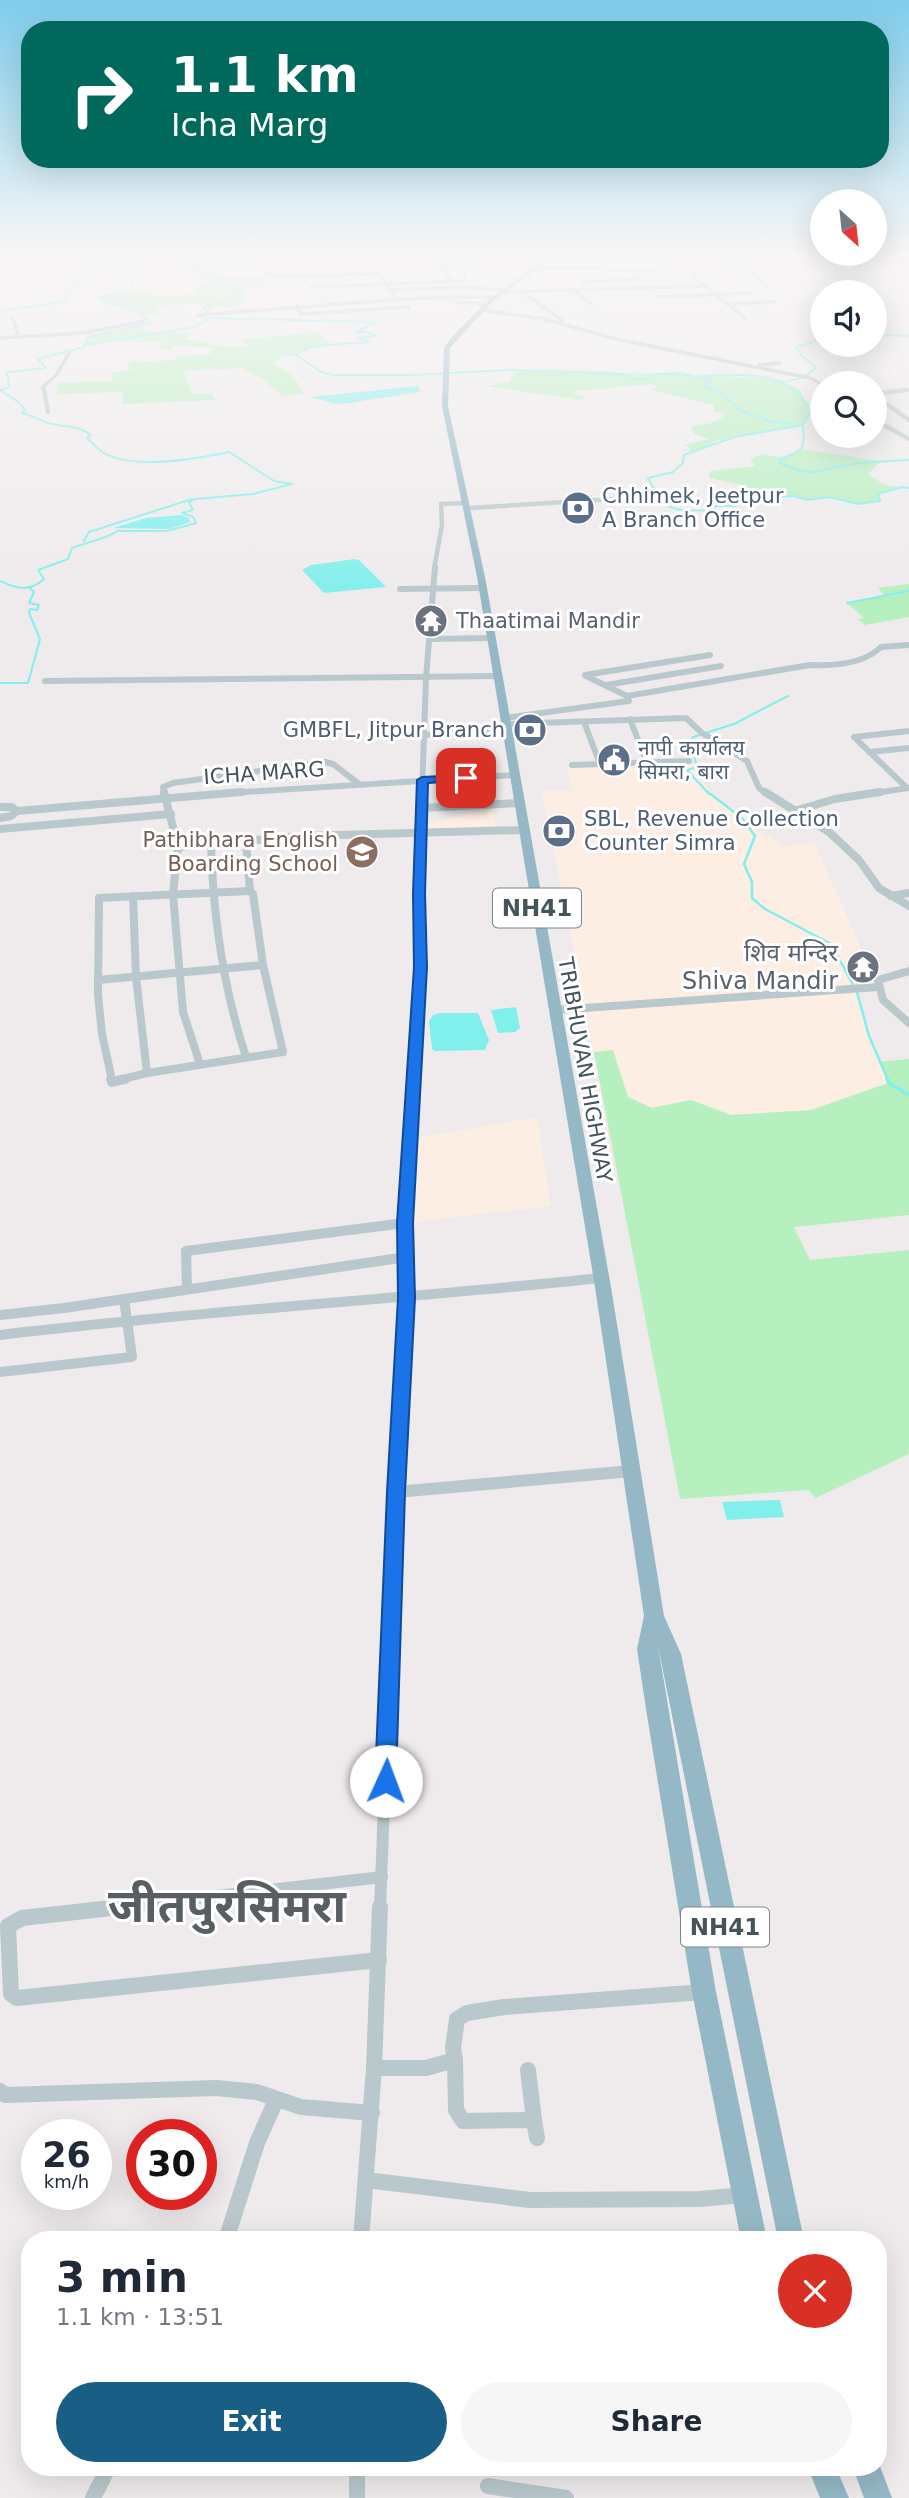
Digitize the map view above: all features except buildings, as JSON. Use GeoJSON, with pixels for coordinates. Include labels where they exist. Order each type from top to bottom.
{"type":"FeatureCollection","features":[{"type":"Feature","properties":{"kind":"highway","name":"TRIBHUVAN HIGHWAY"},"geometry":{"type":"LineString","coordinates":[[446,369],[445,406],[468,506],[492,638],[513,775],[601,1278],[654,1616]]}},
{"type":"Feature","properties":{"kind":"highway","name":"NH41"},"geometry":{"type":"LineString","coordinates":[[654,1616],[647,1649],[704,1992],[752,2231]]}},
{"type":"Feature","properties":{"kind":"highway","name":"NH41"},"geometry":{"type":"LineString","coordinates":[[654,1616],[671,1654],[789,2231]]}},
{"type":"Feature","properties":{"kind":"highway"},"geometry":{"type":"LineString","coordinates":[[825,2476],[835,2498]]}},
{"type":"Feature","properties":{"kind":"highway"},"geometry":{"type":"LineString","coordinates":[[870,2476],[878,2498]]}},
{"type":"Feature","properties":{"kind":"street"},"geometry":{"type":"LineString","coordinates":[[48,412],[43,387],[60,369]]}},
{"type":"Feature","properties":{"kind":"street"},"geometry":{"type":"LineString","coordinates":[[760,369],[810,378]]}},
{"type":"Feature","properties":{"kind":"street"},"geometry":{"type":"LineString","coordinates":[[887,393],[909,390]]}},
{"type":"Feature","properties":{"kind":"street"},"geometry":{"type":"LineString","coordinates":[[887,402],[897,415],[909,420]]}},
{"type":"Feature","properties":{"kind":"street"},"geometry":{"type":"LineString","coordinates":[[887,426],[909,439]]}},
{"type":"Feature","properties":{"kind":"street"},"geometry":{"type":"LineString","coordinates":[[362,2231],[372,2113],[396,1492],[407,1298],[405,1223],[421,967],[420,831],[426,678],[431,589],[440,546],[441,503],[468,506],[615,499]]}},
{"type":"Feature","properties":{"kind":"street"},"geometry":{"type":"LineString","coordinates":[[400,589],[482,588]]}},
{"type":"Feature","properties":{"kind":"street"},"geometry":{"type":"LineString","coordinates":[[429,639],[492,638]]}},
{"type":"Feature","properties":{"kind":"street"},"geometry":{"type":"LineString","coordinates":[[626,696],[810,665],[831,666],[872,656],[881,647],[909,645]]}},
{"type":"Feature","properties":{"kind":"street"},"geometry":{"type":"LineString","coordinates":[[425,735],[629,701],[626,696],[585,676],[707,653],[733,677]]}},
{"type":"Feature","properties":{"kind":"street"},"geometry":{"type":"LineString","coordinates":[[606,685],[721,666]]}},
{"type":"Feature","properties":{"kind":"street"},"geometry":{"type":"LineString","coordinates":[[45,681],[497,676]]}},
{"type":"Feature","properties":{"kind":"street"},"geometry":{"type":"LineString","coordinates":[[506,723],[584,722],[678,716],[687,718],[704,734],[747,761],[759,788],[829,832],[859,860],[879,888],[909,906]]}},
{"type":"Feature","properties":{"kind":"street"},"geometry":{"type":"LineString","coordinates":[[630,719],[647,763]]}},
{"type":"Feature","properties":{"kind":"street"},"geometry":{"type":"LineString","coordinates":[[584,722],[600,764]]}},
{"type":"Feature","properties":{"kind":"street"},"geometry":{"type":"LineString","coordinates":[[908,788],[854,737],[909,731]]}},
{"type":"Feature","properties":{"kind":"street"},"geometry":{"type":"LineString","coordinates":[[869,752],[909,748]]}},
{"type":"Feature","properties":{"kind":"street"},"geometry":{"type":"LineString","coordinates":[[572,765],[689,761]]}},
{"type":"Feature","properties":{"kind":"street"},"geometry":{"type":"LineString","coordinates":[[200,1064],[183,1012],[173,894],[178,847],[162,789],[169,784],[330,762],[359,784]]}},
{"type":"Feature","properties":{"kind":"street"},"geometry":{"type":"LineString","coordinates":[[265,770],[281,789]]}},
{"type":"Feature","properties":{"kind":"street","name":"ICHA MARG"},"geometry":{"type":"LineString","coordinates":[[17,811],[166,797],[513,775]]}},
{"type":"Feature","properties":{"kind":"street"},"geometry":{"type":"LineString","coordinates":[[794,811],[835,799],[908,788]]}},
{"type":"Feature","properties":{"kind":"street"},"geometry":{"type":"LineString","coordinates":[[0,798],[1,806],[17,811]]}},
{"type":"Feature","properties":{"kind":"street"},"geometry":{"type":"LineString","coordinates":[[422,808],[519,803]]}},
{"type":"Feature","properties":{"kind":"street"},"geometry":{"type":"LineString","coordinates":[[17,811],[11,816],[1,818],[2,829],[171,814]]}},
{"type":"Feature","properties":{"kind":"street"},"geometry":{"type":"LineString","coordinates":[[178,847],[420,831],[523,830]]}},
{"type":"Feature","properties":{"kind":"street"},"geometry":{"type":"LineString","coordinates":[[246,841],[250,891],[253,894],[263,965],[283,1052],[147,1073],[112,1082],[102,1034],[98,980],[99,898],[250,891]]}},
{"type":"Feature","properties":{"kind":"street"},"geometry":{"type":"LineString","coordinates":[[211,844],[212,893],[230,1012],[246,1057]]}},
{"type":"Feature","properties":{"kind":"street"},"geometry":{"type":"LineString","coordinates":[[891,896],[909,892]]}},
{"type":"Feature","properties":{"kind":"street"},"geometry":{"type":"LineString","coordinates":[[133,896],[136,977],[147,1073]]}},
{"type":"Feature","properties":{"kind":"street"},"geometry":{"type":"LineString","coordinates":[[98,980],[263,965]]}},
{"type":"Feature","properties":{"kind":"street"},"geometry":{"type":"LineString","coordinates":[[909,971],[878,980],[878,987],[891,1012],[909,1023]]}},
{"type":"Feature","properties":{"kind":"street"},"geometry":{"type":"LineString","coordinates":[[556,1010],[878,987]]}},
{"type":"Feature","properties":{"kind":"street"},"geometry":{"type":"LineString","coordinates":[[187,1289],[186,1251],[405,1223]]}},
{"type":"Feature","properties":{"kind":"street"},"geometry":{"type":"LineString","coordinates":[[0,1315],[406,1257]]}},
{"type":"Feature","properties":{"kind":"street"},"geometry":{"type":"LineString","coordinates":[[0,1335],[127,1320],[407,1298],[601,1278]]}},
{"type":"Feature","properties":{"kind":"street"},"geometry":{"type":"LineString","coordinates":[[0,1373],[132,1357],[124,1299]]}},
{"type":"Feature","properties":{"kind":"street"},"geometry":{"type":"LineString","coordinates":[[396,1492],[632,1471]]}},
{"type":"Feature","properties":{"kind":"street"},"geometry":{"type":"LineString","coordinates":[[379,1960],[17,1998],[11,1994],[8,1926],[22,1918],[382,1877]]}},
{"type":"Feature","properties":{"kind":"street"},"geometry":{"type":"LineString","coordinates":[[534,2120],[463,2121],[456,2110],[453,2048],[457,2019],[467,2013],[504,2007],[704,1992]]}},
{"type":"Feature","properties":{"kind":"street"},"geometry":{"type":"LineString","coordinates":[[374,2068],[426,2068],[455,2060]]}},
{"type":"Feature","properties":{"kind":"street"},"geometry":{"type":"LineString","coordinates":[[528,2070],[537,2138]]}},
{"type":"Feature","properties":{"kind":"street"},"geometry":{"type":"LineString","coordinates":[[0,2091],[5,2095],[48,2095],[216,2088],[257,2092],[302,2107],[372,2113]]}},
{"type":"Feature","properties":{"kind":"street"},"geometry":{"type":"LineString","coordinates":[[229,2231],[257,2143],[276,2100]]}},
{"type":"Feature","properties":{"kind":"street"},"geometry":{"type":"LineString","coordinates":[[366,2180],[530,2200],[700,2199],[744,2195]]}},
{"type":"Feature","properties":{"kind":"street"},"geometry":{"type":"LineString","coordinates":[[93,2498],[104,2476]]}},
{"type":"Feature","properties":{"kind":"street"},"geometry":{"type":"LineString","coordinates":[[357,2476],[357,2498]]}},
{"type":"Feature","properties":{"kind":"street"},"geometry":{"type":"LineString","coordinates":[[488,2486],[566,2498]]}},
{"type":"Feature","properties":{"kind":"shaded area"},"geometry":{"type":"Polygon","coordinates":[[[691,762],[697,777],[716,797],[748,818],[759,832],[785,846],[814,842],[878,987],[852,990],[857,992],[869,1036],[889,1083],[811,1110],[731,1115],[691,1100],[652,1108],[627,1096],[613,1051],[594,1052],[542,791],[572,790],[566,766],[691,762]]]}},
{"type":"Feature","properties":{"kind":"shaded area"},"geometry":{"type":"Polygon","coordinates":[[[493,809],[497,831],[420,831],[421,825],[493,809]]]}},
{"type":"Feature","properties":{"kind":"shaded area"},"geometry":{"type":"Polygon","coordinates":[[[537,1117],[551,1206],[405,1223],[411,1139],[537,1117]]]}},
{"type":"Feature","properties":{"kind":"green space"},"geometry":{"type":"Polygon","coordinates":[[[232,369],[184,371],[192,394],[211,394],[215,400],[123,404],[123,392],[57,394],[58,383],[112,381],[111,373],[130,370],[232,369]]]}},
{"type":"Feature","properties":{"kind":"green space"},"geometry":{"type":"Polygon","coordinates":[[[244,369],[281,369],[294,377],[304,394],[283,396],[244,369]]]}},
{"type":"Feature","properties":{"kind":"green space"},"geometry":{"type":"Polygon","coordinates":[[[680,373],[756,378],[800,390],[810,414],[803,425],[720,440],[705,449],[689,452],[689,447],[684,445],[709,439],[694,434],[691,429],[696,425],[717,421],[725,413],[714,412],[714,405],[650,390],[658,387],[652,384],[572,392],[585,398],[579,400],[486,386],[511,381],[514,374],[680,373]]]}},
{"type":"Feature","properties":{"kind":"green space"},"geometry":{"type":"Polygon","coordinates":[[[801,449],[881,461],[868,474],[885,485],[903,487],[878,494],[880,501],[858,504],[829,497],[807,500],[793,496],[760,498],[739,484],[709,478],[710,471],[756,466],[750,461],[763,454],[779,457],[801,449]]]}},
{"type":"Feature","properties":{"kind":"green space"},"geometry":{"type":"Polygon","coordinates":[[[909,584],[909,617],[865,625],[857,619],[864,618],[847,603],[884,595],[878,588],[909,584]]]}},
{"type":"Feature","properties":{"kind":"green space"},"geometry":{"type":"Polygon","coordinates":[[[613,1050],[628,1097],[652,1108],[691,1100],[731,1115],[811,1110],[888,1083],[879,1062],[909,1059],[909,1215],[794,1227],[810,1260],[909,1250],[909,1454],[816,1498],[808,1490],[680,1499],[594,1052],[613,1050]]]}},
{"type":"Feature","properties":{"kind":"water"},"geometry":{"type":"Polygon","coordinates":[[[418,386],[420,392],[349,403],[337,404],[309,397],[418,386]]]}},
{"type":"Feature","properties":{"kind":"water"},"geometry":{"type":"Polygon","coordinates":[[[181,515],[189,518],[190,522],[169,529],[113,528],[146,518],[181,515]]]}},
{"type":"Feature","properties":{"kind":"water"},"geometry":{"type":"Polygon","coordinates":[[[355,559],[386,587],[324,593],[302,570],[311,565],[355,559]]]}},
{"type":"Feature","properties":{"kind":"water"},"geometry":{"type":"Polygon","coordinates":[[[516,1007],[520,1028],[515,1032],[498,1033],[491,1010],[516,1007]]]}},
{"type":"Feature","properties":{"kind":"water"},"geometry":{"type":"Polygon","coordinates":[[[478,1013],[489,1040],[485,1050],[432,1049],[429,1021],[433,1015],[478,1013]]]}},
{"type":"Feature","properties":{"kind":"water"},"geometry":{"type":"Polygon","coordinates":[[[780,1500],[784,1517],[727,1520],[722,1502],[780,1500]]]}},
{"type":"Feature","properties":{"kind":"waterway"},"geometry":{"type":"LineString","coordinates":[[0,581],[17,587],[33,586],[44,579],[38,570],[68,559],[72,548],[117,531],[167,531],[196,523],[193,517],[182,513],[193,510],[189,502],[195,499],[253,494],[292,484],[274,481],[229,452],[165,462],[132,461],[104,453],[87,438],[91,435],[76,428],[48,423],[22,413],[25,410],[20,403],[0,390],[9,387],[7,372],[40,369]]}},
{"type":"Feature","properties":{"kind":"waterway"},"geometry":{"type":"LineString","coordinates":[[316,369],[333,375],[413,375],[507,370],[609,373],[626,375],[632,379],[651,379],[651,375],[680,373],[711,381],[703,386],[722,393],[740,410],[772,422],[792,423]]}},
{"type":"Feature","properties":{"kind":"waterway"},"geometry":{"type":"LineString","coordinates":[[783,382],[805,376],[815,369]]}},
{"type":"Feature","properties":{"kind":"waterway"},"geometry":{"type":"LineString","coordinates":[[701,376],[748,375],[778,381],[802,398],[811,412],[803,425],[734,437],[684,455],[683,463],[673,472],[648,478],[667,505],[681,510],[715,511],[715,506],[736,506],[733,504],[736,500],[793,496],[807,500],[829,497],[858,504],[880,501],[878,494],[903,487],[909,488]]}},
{"type":"Feature","properties":{"kind":"waterway"},"geometry":{"type":"LineString","coordinates":[[803,426],[804,439],[801,449],[778,462],[800,471],[816,472],[860,463],[909,460]]}},
{"type":"Feature","properties":{"kind":"waterway"},"geometry":{"type":"LineString","coordinates":[[84,541],[89,532],[192,499]]}},
{"type":"Feature","properties":{"kind":"waterway"},"geometry":{"type":"LineString","coordinates":[[0,683],[28,683],[40,639],[29,613],[30,609],[37,610],[39,605],[29,603],[34,592],[30,588]]}},
{"type":"Feature","properties":{"kind":"waterway"},"geometry":{"type":"LineString","coordinates":[[847,603],[909,591]]}},
{"type":"Feature","properties":{"kind":"waterway"},"geometry":{"type":"LineString","coordinates":[[709,794],[687,770],[697,767],[690,742],[693,737],[734,724],[788,696]]}},
{"type":"Feature","properties":{"kind":"waterway"},"geometry":{"type":"LineString","coordinates":[[708,792],[742,818],[755,836],[744,864],[752,882],[752,898],[765,909],[831,944],[857,992],[869,1036],[888,1080]]}},
{"type":"Feature","properties":{"kind":"waterway"},"geometry":{"type":"LineString","coordinates":[[887,1079],[909,1095]]}},
{"type":"Feature","properties":{"kind":"place","name":"Chhimek, Jeetpur A Branch Office"},"geometry":{"type":"Point","coordinates":[578,508]}},
{"type":"Feature","properties":{"kind":"place","name":"Thaatimai Mandir"},"geometry":{"type":"Point","coordinates":[431,621]}},
{"type":"Feature","properties":{"kind":"place","name":"GMBFL, Jitpur Branch"},"geometry":{"type":"Point","coordinates":[530,730]}},
{"type":"Feature","properties":{"kind":"place","name":"नापी कार्यालय सिमरा, बारा"},"geometry":{"type":"Point","coordinates":[614,760]}},
{"type":"Feature","properties":{"kind":"place","name":"SBL, Revenue Collection Counter Simra"},"geometry":{"type":"Point","coordinates":[559,831]}},
{"type":"Feature","properties":{"kind":"place","name":"Pathibhara English Boarding School"},"geometry":{"type":"Point","coordinates":[362,852]}},
{"type":"Feature","properties":{"kind":"place","name":"शिव मन्दिर Shiva Mandir"},"geometry":{"type":"Point","coordinates":[863,967]}},
{"type":"Feature","properties":{"kind":"district","name":"जीतपुरसिमरा"},"geometry":{"type":"Point","coordinates":[227,1906]}},
{"type":"Feature","properties":{"kind":"route"},"geometry":{"type":"LineString","coordinates":[[386,1781],[396,1492],[407,1298],[405,1223],[421,967],[419,894],[422,780],[466,778]]}}]}
